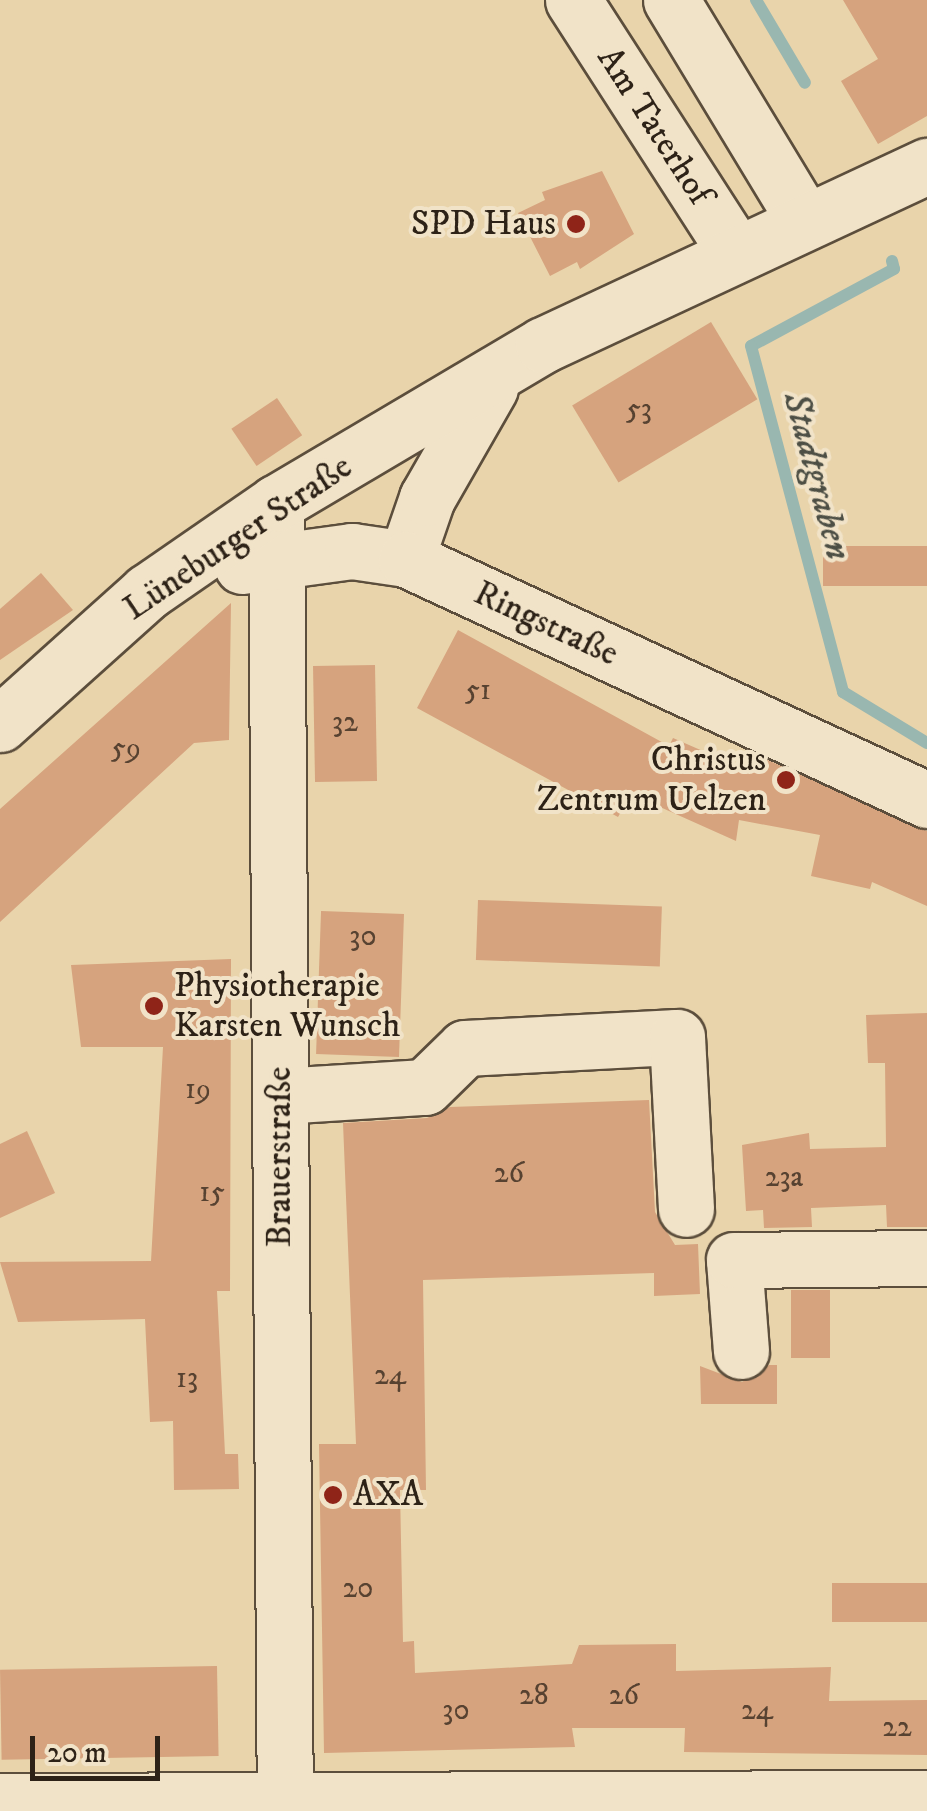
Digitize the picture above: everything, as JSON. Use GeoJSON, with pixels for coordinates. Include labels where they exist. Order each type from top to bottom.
{"type":"FeatureCollection","features":[{"type":"Feature","properties":{"kind":"street","name":"Am Taterhof"},"geometry":{"type":"LineString","coordinates":[[572,0],[736,253]]}},
{"type":"Feature","properties":{"kind":"street"},"geometry":{"type":"LineString","coordinates":[[672,0],[806,220]]}},
{"type":"Feature","properties":{"kind":"street","name":"Lüneburger Straße"},"geometry":{"type":"LineString","coordinates":[[276,530],[543,345],[927,166]]}},
{"type":"Feature","properties":{"kind":"street","name":"Lüneburger Straße"},"geometry":{"type":"LineString","coordinates":[[406,559],[466,420],[496,380]]}},
{"type":"Feature","properties":{"kind":"street","name":"Ringstraße"},"geometry":{"type":"LineString","coordinates":[[147,592],[276,530],[406,559],[927,800]]}},
{"type":"Feature","properties":{"kind":"street","name":"Brauerstraße"},"geometry":{"type":"LineString","coordinates":[[276,530],[285,1806]]}},
{"type":"Feature","properties":{"kind":"street","name":"Lüneburger Straße"},"geometry":{"type":"LineString","coordinates":[[0,724],[147,592]]}},
{"type":"Feature","properties":{"kind":"street"},"geometry":{"type":"LineString","coordinates":[[280,1096],[425,1087],[466,1048],[677,1037],[686,1209]]}},
{"type":"Feature","properties":{"kind":"street"},"geometry":{"type":"LineString","coordinates":[[741,1351],[734,1260],[927,1258]]}},
{"type":"Feature","properties":{"kind":"street"},"geometry":{"type":"LineString","coordinates":[[0,1801],[285,1806],[927,1798]]}},
{"type":"Feature","properties":{"kind":"building"},"geometry":{"type":"Polygon","coordinates":[[[843,0],[927,0],[927,116],[878,144],[841,81],[878,59],[843,0]]]}},
{"type":"Feature","properties":{"kind":"building","name":"SPD Haus"},"geometry":{"type":"Polygon","coordinates":[[[602,171],[634,234],[580,269],[577,262],[550,276],[518,213],[545,200],[542,192],[602,171]]]}},
{"type":"Feature","properties":{"kind":"building"},"geometry":{"type":"Polygon","coordinates":[[[711,322],[757,399],[618,483],[572,405],[711,322]]]}},
{"type":"Feature","properties":{"kind":"building"},"geometry":{"type":"Polygon","coordinates":[[[277,398],[302,435],[257,466],[231,429],[277,398]]]}},
{"type":"Feature","properties":{"kind":"building"},"geometry":{"type":"Polygon","coordinates":[[[823,546],[927,546],[927,586],[823,586],[823,546]]]}},
{"type":"Feature","properties":{"kind":"building"},"geometry":{"type":"Polygon","coordinates":[[[41,573],[73,610],[0,660],[0,609],[41,573]]]}},
{"type":"Feature","properties":{"kind":"building"},"geometry":{"type":"Polygon","coordinates":[[[231,603],[229,740],[194,743],[0,922],[0,809],[231,603]]]}},
{"type":"Feature","properties":{"kind":"building"},"geometry":{"type":"Polygon","coordinates":[[[458,630],[669,746],[673,738],[751,772],[752,753],[927,831],[927,906],[872,882],[870,889],[811,876],[820,835],[739,820],[736,841],[631,794],[618,817],[417,708],[458,630]]]}},
{"type":"Feature","properties":{"kind":"building"},"geometry":{"type":"Polygon","coordinates":[[[375,665],[377,781],[315,782],[313,666],[375,665]]]}},
{"type":"Feature","properties":{"kind":"building"},"geometry":{"type":"Polygon","coordinates":[[[478,900],[662,906],[660,966],[476,960],[478,900]]]}},
{"type":"Feature","properties":{"kind":"building"},"geometry":{"type":"Polygon","coordinates":[[[321,911],[404,914],[399,1057],[316,1054],[321,911]]]}},
{"type":"Feature","properties":{"kind":"building"},"geometry":{"type":"Polygon","coordinates":[[[231,959],[230,1291],[217,1291],[225,1454],[238,1454],[239,1489],[174,1490],[173,1421],[150,1422],[145,1319],[18,1322],[0,1262],[151,1261],[163,1047],[81,1047],[71,965],[231,959]]]}},
{"type":"Feature","properties":{"kind":"building"},"geometry":{"type":"Polygon","coordinates":[[[927,1013],[927,1227],[887,1227],[886,1205],[811,1208],[812,1227],[764,1228],[763,1210],[746,1211],[742,1145],[809,1133],[810,1149],[886,1147],[885,1063],[868,1063],[866,1015],[927,1013]]]}},
{"type":"Feature","properties":{"kind":"building"},"geometry":{"type":"Polygon","coordinates":[[[649,1100],[655,1212],[675,1245],[698,1244],[700,1294],[654,1296],[654,1273],[423,1280],[426,1490],[400,1490],[403,1642],[414,1641],[415,1673],[572,1664],[579,1645],[676,1644],[676,1671],[831,1667],[829,1701],[927,1700],[927,1755],[684,1752],[685,1728],[572,1728],[575,1747],[324,1753],[319,1444],[356,1444],[343,1123],[427,1118],[450,1107],[649,1100]]]}},
{"type":"Feature","properties":{"kind":"building"},"geometry":{"type":"Polygon","coordinates":[[[27,1131],[55,1193],[0,1218],[0,1144],[27,1131]]]}},
{"type":"Feature","properties":{"kind":"building"},"geometry":{"type":"Polygon","coordinates":[[[791,1290],[830,1290],[830,1358],[791,1358],[791,1290]]]}},
{"type":"Feature","properties":{"kind":"building"},"geometry":{"type":"Polygon","coordinates":[[[769,1365],[777,1365],[777,1404],[701,1404],[700,1366],[742,1382],[769,1365]]]}},
{"type":"Feature","properties":{"kind":"building"},"geometry":{"type":"Polygon","coordinates":[[[832,1583],[927,1583],[927,1622],[832,1622],[832,1583]]]}},
{"type":"Feature","properties":{"kind":"building"},"geometry":{"type":"Polygon","coordinates":[[[217,1666],[219,1756],[2,1760],[0,1670],[217,1666]]]}},
{"type":"Feature","properties":{"kind":"waterway","name":"Stadtgraben"},"geometry":{"type":"LineString","coordinates":[[756,0],[805,83]]}},
{"type":"Feature","properties":{"kind":"waterway","name":"Stadtgraben"},"geometry":{"type":"LineString","coordinates":[[892,261],[894,269],[751,346],[843,692],[927,743]]}},
{"type":"Feature","properties":{"kind":"place","name":"SPD Haus"},"geometry":{"type":"Point","coordinates":[576,224]}},
{"type":"Feature","properties":{"kind":"place","name":"Christus Zentrum Uelzen"},"geometry":{"type":"Point","coordinates":[786,780]}},
{"type":"Feature","properties":{"kind":"place","name":"Physiotherapie Karsten Wunsch"},"geometry":{"type":"Point","coordinates":[154,1006]}},
{"type":"Feature","properties":{"kind":"place","name":"AXA"},"geometry":{"type":"Point","coordinates":[333,1495]}}]}
